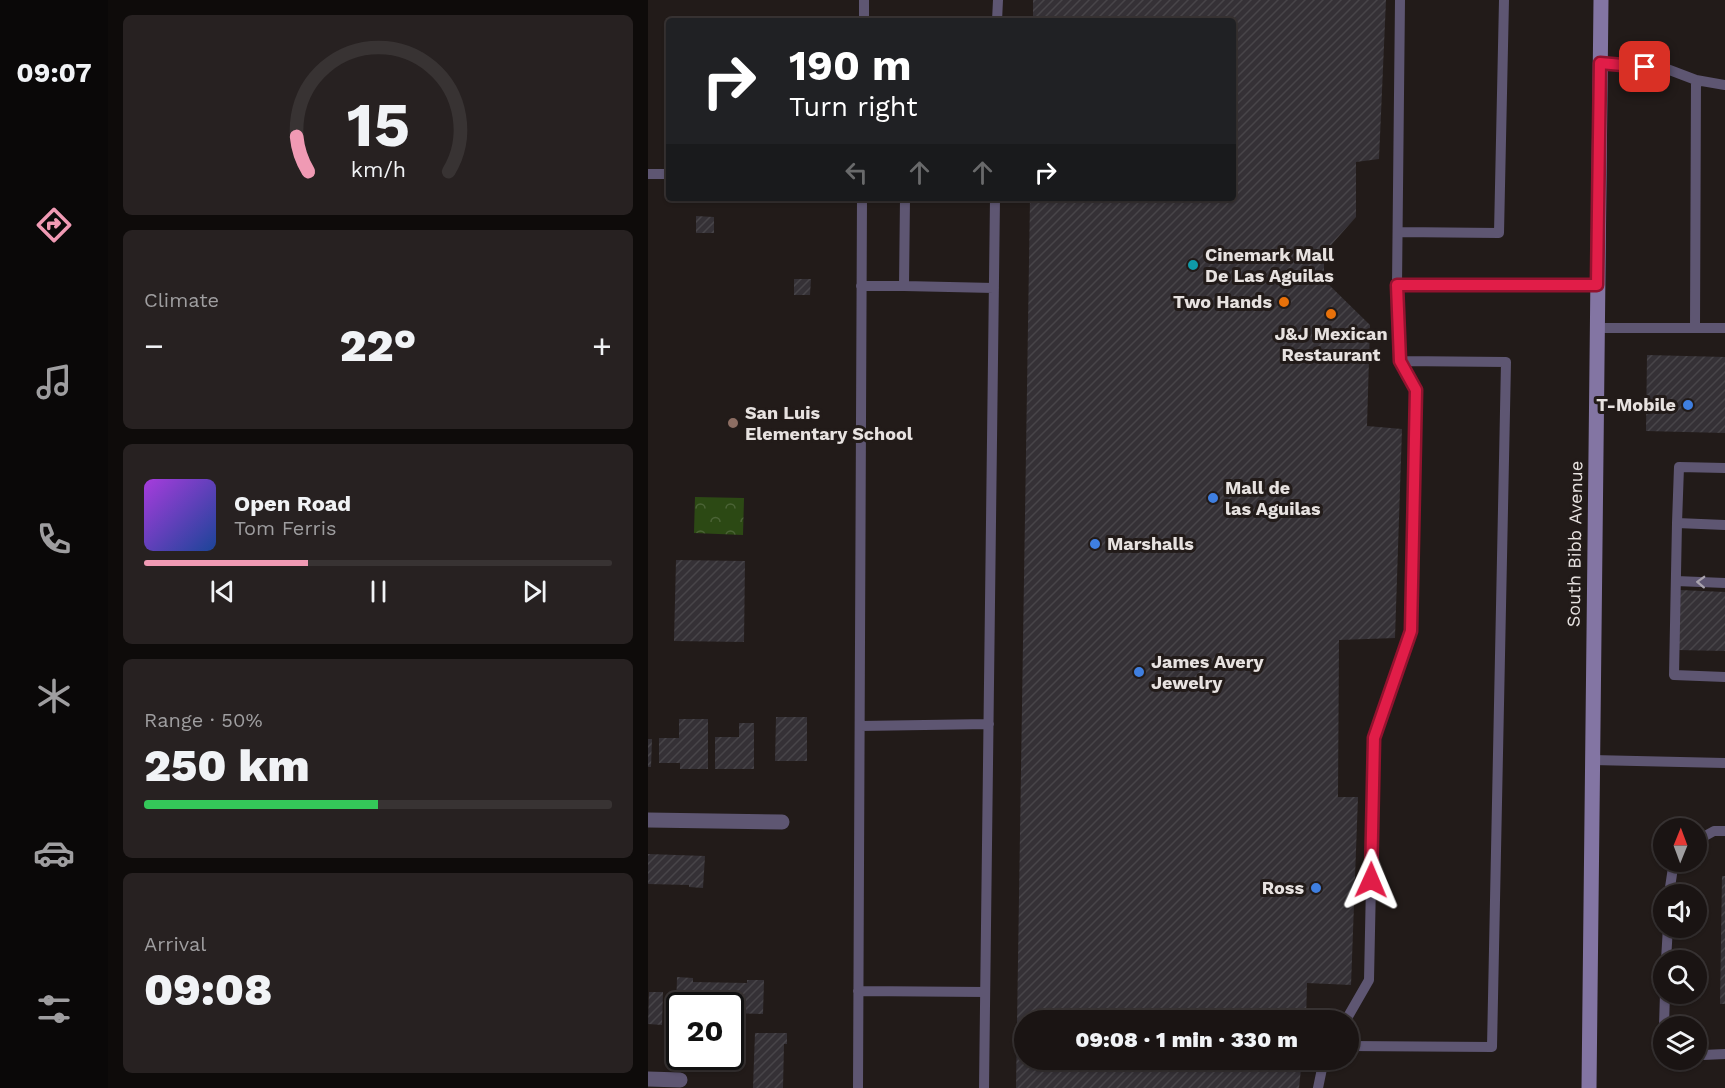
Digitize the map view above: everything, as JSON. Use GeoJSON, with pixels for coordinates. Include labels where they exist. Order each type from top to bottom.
{"type":"FeatureCollection","features":[{"type":"Feature","properties":{"kind":"main road","name":"South Bibb Avenue"},"geometry":{"type":"LineString","coordinates":[[1589,1088],[1601,0]]}},
{"type":"Feature","properties":{"kind":"street"},"geometry":{"type":"LineString","coordinates":[[648,820],[782,822]]}},
{"type":"Feature","properties":{"kind":"street"},"geometry":{"type":"LineString","coordinates":[[648,1079],[680,1080]]}},
{"type":"Feature","properties":{"kind":"lane"},"geometry":{"type":"LineString","coordinates":[[864,0],[864,18]]}},
{"type":"Feature","properties":{"kind":"lane"},"geometry":{"type":"LineString","coordinates":[[997,18],[998,0]]}},
{"type":"Feature","properties":{"kind":"lane"},"geometry":{"type":"LineString","coordinates":[[1352,1010],[1369,980],[1374,738],[1411,631],[1416,390],[1400,361],[1397,285],[1400,0]]}},
{"type":"Feature","properties":{"kind":"lane"},"geometry":{"type":"LineString","coordinates":[[1398,232],[1499,233],[1504,0]]}},
{"type":"Feature","properties":{"kind":"lane"},"geometry":{"type":"LineString","coordinates":[[1600,63],[1667,69],[1696,80],[1725,85]]}},
{"type":"Feature","properties":{"kind":"lane"},"geometry":{"type":"LineString","coordinates":[[1695,327],[1696,80]]}},
{"type":"Feature","properties":{"kind":"lane"},"geometry":{"type":"LineString","coordinates":[[648,174],[666,174]]}},
{"type":"Feature","properties":{"kind":"lane"},"geometry":{"type":"LineString","coordinates":[[858,1088],[862,201]]}},
{"type":"Feature","properties":{"kind":"lane"},"geometry":{"type":"LineString","coordinates":[[904,286],[905,201]]}},
{"type":"Feature","properties":{"kind":"lane"},"geometry":{"type":"LineString","coordinates":[[984,1088],[995,201]]}},
{"type":"Feature","properties":{"kind":"lane"},"geometry":{"type":"LineString","coordinates":[[1397,285],[1597,285]]}},
{"type":"Feature","properties":{"kind":"lane"},"geometry":{"type":"LineString","coordinates":[[861,286],[994,288]]}},
{"type":"Feature","properties":{"kind":"lane"},"geometry":{"type":"LineString","coordinates":[[1597,328],[1725,328]]}},
{"type":"Feature","properties":{"kind":"lane"},"geometry":{"type":"LineString","coordinates":[[1359,1046],[1492,1047],[1506,362],[1400,361]]}},
{"type":"Feature","properties":{"kind":"lane"},"geometry":{"type":"LineString","coordinates":[[1725,468],[1679,467],[1674,675],[1725,677]]}},
{"type":"Feature","properties":{"kind":"lane"},"geometry":{"type":"LineString","coordinates":[[1677,524],[1725,525]]}},
{"type":"Feature","properties":{"kind":"lane"},"geometry":{"type":"LineString","coordinates":[[1676,581],[1725,583]]}},
{"type":"Feature","properties":{"kind":"lane"},"geometry":{"type":"LineString","coordinates":[[860,726],[989,724]]}},
{"type":"Feature","properties":{"kind":"lane"},"geometry":{"type":"LineString","coordinates":[[1592,760],[1725,763]]}},
{"type":"Feature","properties":{"kind":"lane"},"geometry":{"type":"LineString","coordinates":[[1707,835],[1714,831],[1725,831]]}},
{"type":"Feature","properties":{"kind":"lane"},"geometry":{"type":"LineString","coordinates":[[858,991],[985,992]]}},
{"type":"Feature","properties":{"kind":"lane"},"geometry":{"type":"LineString","coordinates":[[1707,1055],[1725,1054]]}},
{"type":"Feature","properties":{"kind":"lane"},"geometry":{"type":"LineString","coordinates":[[1318,1088],[1322,1070]]}},
{"type":"Feature","properties":{"kind":"green space"},"geometry":{"type":"Polygon","coordinates":[[[695,497],[744,498],[743,535],[694,533],[695,497]]]}},
{"type":"Feature","properties":{"kind":"building","name":"Mall de las Aguilas"},"geometry":{"type":"Polygon","coordinates":[[[1033,0],[1386,0],[1379,159],[1356,162],[1356,217],[1324,253],[1324,280],[1370,325],[1367,426],[1402,429],[1395,638],[1339,640],[1338,797],[1358,797],[1351,985],[1307,983],[1306,1010],[1017,1010],[1030,201],[1236,201],[1236,18],[1033,18],[1033,0]]]}},
{"type":"Feature","properties":{"kind":"building"},"geometry":{"type":"Polygon","coordinates":[[[696,216],[714,217],[714,233],[696,233],[696,216]]]}},
{"type":"Feature","properties":{"kind":"building"},"geometry":{"type":"Polygon","coordinates":[[[794,279],[811,279],[810,295],[794,295],[794,279]]]}},
{"type":"Feature","properties":{"kind":"building"},"geometry":{"type":"Polygon","coordinates":[[[1647,355],[1725,357],[1725,433],[1646,431],[1647,355]]]}},
{"type":"Feature","properties":{"kind":"building"},"geometry":{"type":"Polygon","coordinates":[[[676,560],[745,561],[744,642],[674,641],[676,560]]]}},
{"type":"Feature","properties":{"kind":"building"},"geometry":{"type":"Polygon","coordinates":[[[1680,590],[1725,592],[1725,651],[1678,650],[1680,590]]]}},
{"type":"Feature","properties":{"kind":"building"},"geometry":{"type":"Polygon","coordinates":[[[776,717],[807,717],[807,761],[775,761],[776,717]]]}},
{"type":"Feature","properties":{"kind":"building"},"geometry":{"type":"Polygon","coordinates":[[[679,719],[708,719],[708,769],[680,769],[680,763],[659,763],[659,738],[679,738],[679,719]]]}},
{"type":"Feature","properties":{"kind":"building"},"geometry":{"type":"Polygon","coordinates":[[[739,723],[754,723],[754,769],[715,769],[715,737],[739,737],[739,723]]]}},
{"type":"Feature","properties":{"kind":"building"},"geometry":{"type":"Polygon","coordinates":[[[648,739],[652,739],[651,767],[648,767],[648,739]]]}},
{"type":"Feature","properties":{"kind":"building"},"geometry":{"type":"Polygon","coordinates":[[[648,854],[705,856],[703,888],[689,887],[689,885],[648,884],[648,854]]]}},
{"type":"Feature","properties":{"kind":"building"},"geometry":{"type":"Polygon","coordinates":[[[1722,876],[1725,876],[1725,1004],[1720,1004],[1722,876]]]}},
{"type":"Feature","properties":{"kind":"building"},"geometry":{"type":"Polygon","coordinates":[[[677,977],[693,978],[693,982],[747,983],[747,980],[764,980],[763,1014],[744,1013],[744,992],[677,992],[677,977]]]}},
{"type":"Feature","properties":{"kind":"building"},"geometry":{"type":"Polygon","coordinates":[[[649,992],[663,992],[662,1025],[648,1024],[649,992]]]}},
{"type":"Feature","properties":{"kind":"building"},"geometry":{"type":"Polygon","coordinates":[[[755,1033],[787,1033],[787,1044],[784,1044],[783,1088],[753,1088],[755,1033]]]}},
{"type":"Feature","properties":{"kind":"building","name":"Mall de las Aguilas"},"geometry":{"type":"Polygon","coordinates":[[[1016,1070],[1301,1070],[1299,1088],[1016,1088],[1016,1070]]]}},
{"type":"Feature","properties":{"kind":"place","name":"Cinemark Mall De Las Aguilas"},"geometry":{"type":"Point","coordinates":[1193,265]}},
{"type":"Feature","properties":{"kind":"place","name":"Two Hands"},"geometry":{"type":"Point","coordinates":[1284,302]}},
{"type":"Feature","properties":{"kind":"place","name":"J&J Mexican Restaurant"},"geometry":{"type":"Point","coordinates":[1331,314]}},
{"type":"Feature","properties":{"kind":"place","name":"T-Mobile"},"geometry":{"type":"Point","coordinates":[1688,405]}},
{"type":"Feature","properties":{"kind":"place","name":"San Luis Elementary School"},"geometry":{"type":"Point","coordinates":[733,423]}},
{"type":"Feature","properties":{"kind":"place","name":"Mall de las Aguilas"},"geometry":{"type":"Point","coordinates":[1213,498]}},
{"type":"Feature","properties":{"kind":"place","name":"Marshalls"},"geometry":{"type":"Point","coordinates":[1095,544]}},
{"type":"Feature","properties":{"kind":"place","name":"James Avery Jewelry"},"geometry":{"type":"Point","coordinates":[1139,672]}},
{"type":"Feature","properties":{"kind":"place","name":"Ross"},"geometry":{"type":"Point","coordinates":[1316,888]}},
{"type":"Feature","properties":{"kind":"route"},"geometry":{"type":"LineString","coordinates":[[1371,880],[1374,738],[1411,631],[1416,390],[1400,361],[1397,285],[1597,285],[1600,63],[1645,67]]}}]}
